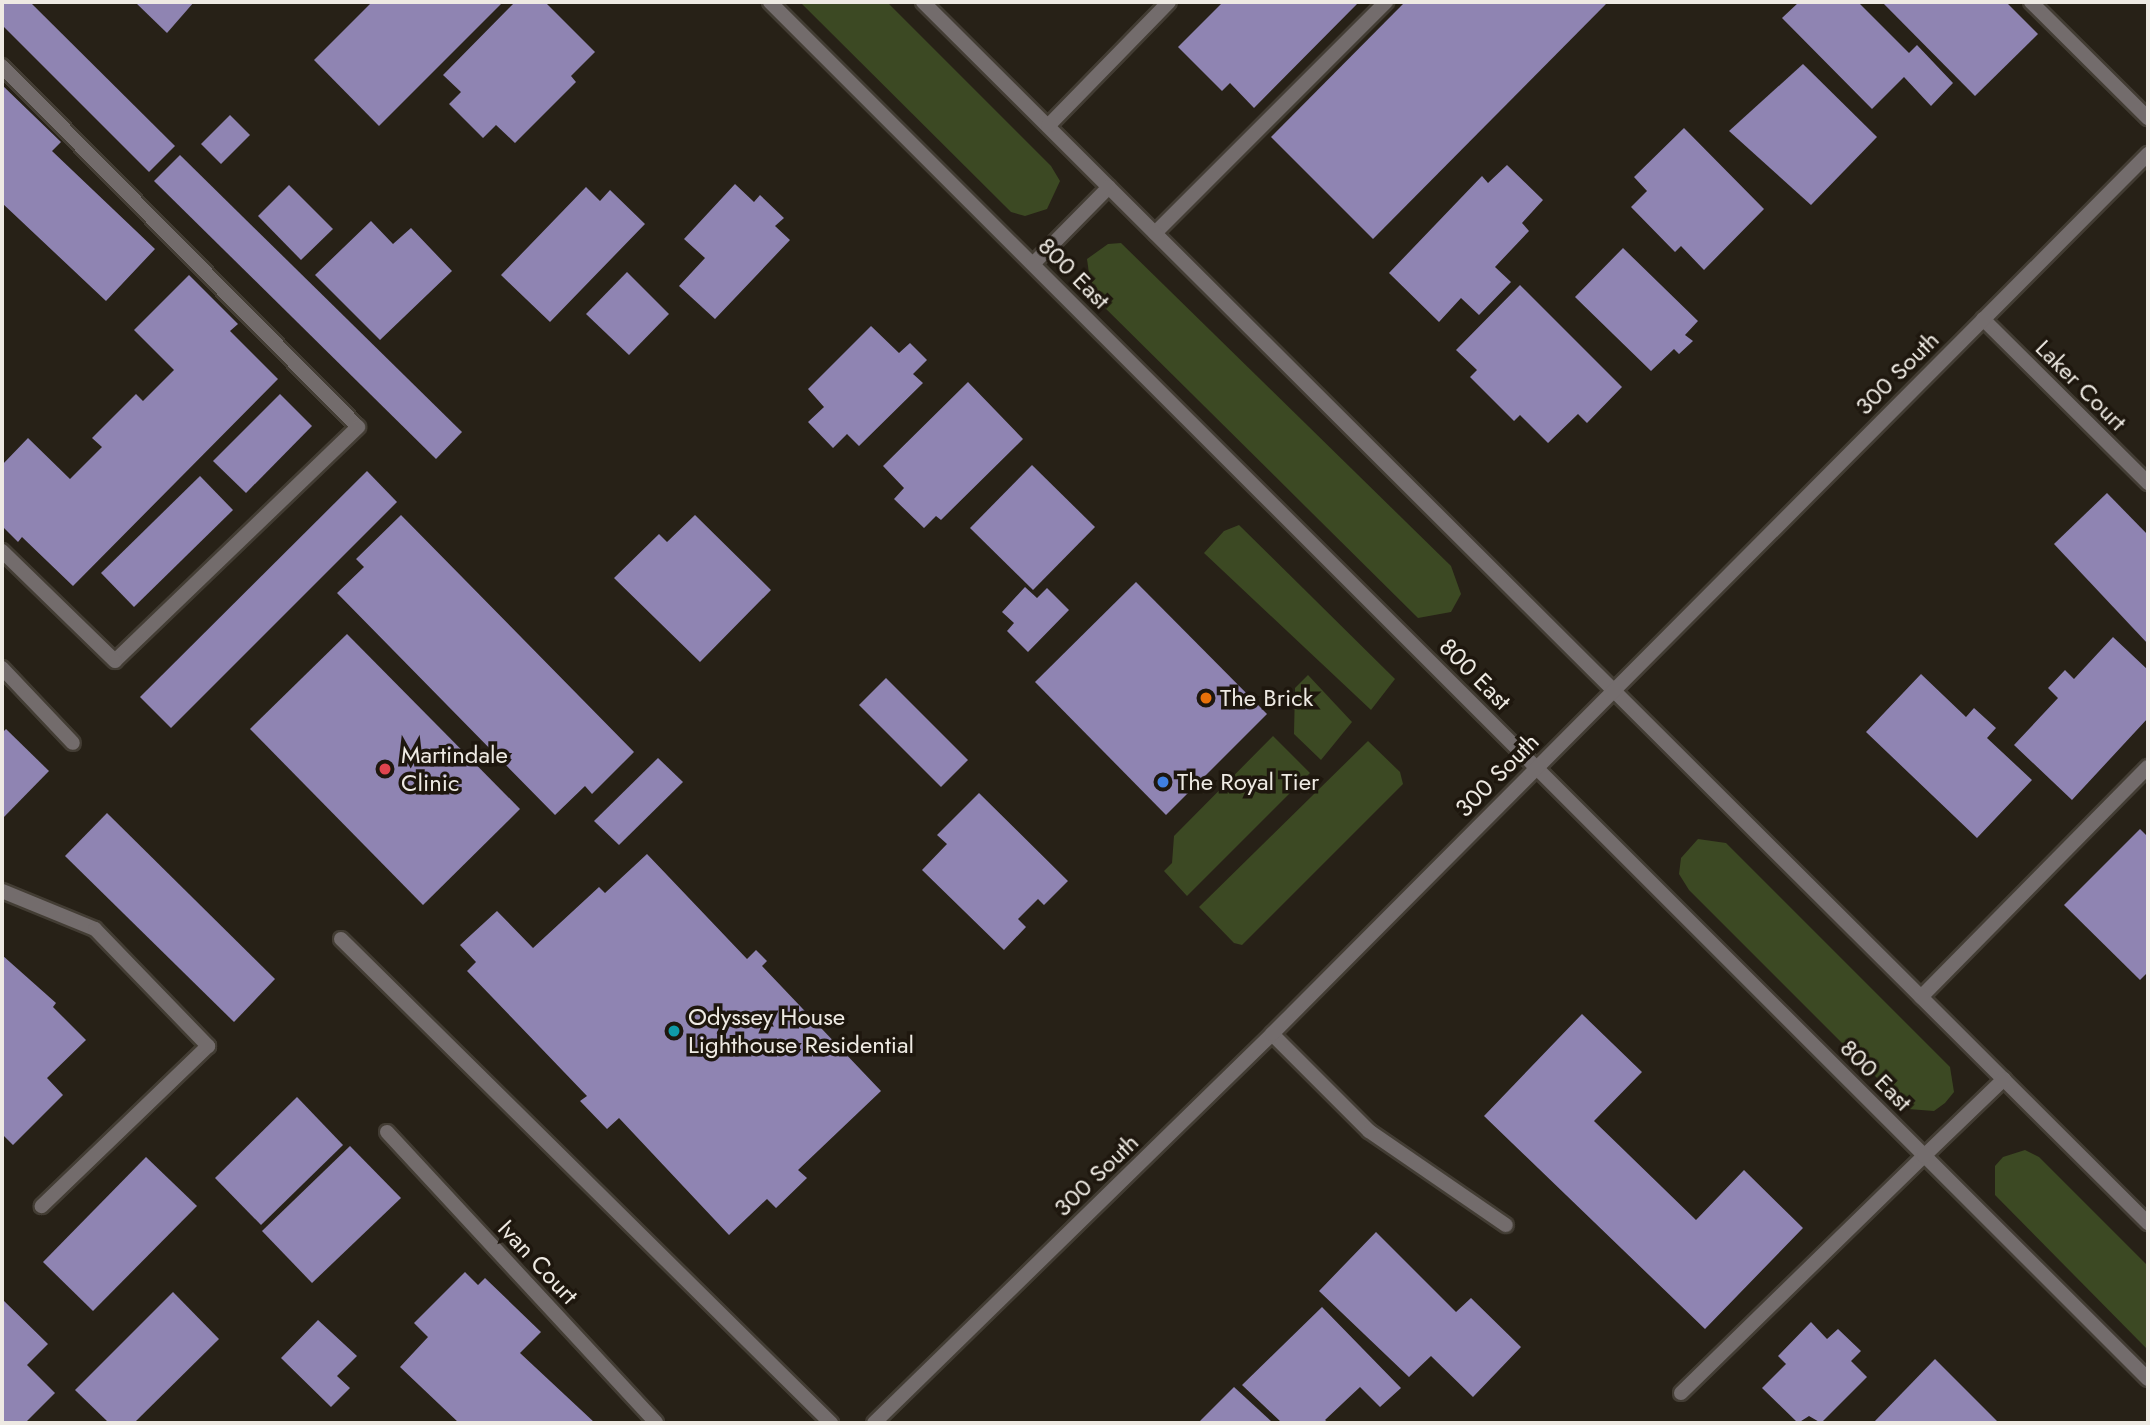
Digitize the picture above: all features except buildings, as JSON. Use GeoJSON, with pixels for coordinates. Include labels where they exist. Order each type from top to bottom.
{"type":"FeatureCollection","features":[{"type":"Feature","properties":{"kind":"street","name":"800 East"},"geometry":{"type":"LineString","coordinates":[[770,2],[2148,1379]]}},
{"type":"Feature","properties":{"kind":"street"},"geometry":{"type":"LineString","coordinates":[[923,2],[2148,1223]]}},
{"type":"Feature","properties":{"kind":"street"},"geometry":{"type":"LineString","coordinates":[[1048,126],[1169,2]]}},
{"type":"Feature","properties":{"kind":"street"},"geometry":{"type":"LineString","coordinates":[[1155,233],[1386,2]]}},
{"type":"Feature","properties":{"kind":"street"},"geometry":{"type":"LineString","coordinates":[[2031,2],[2148,118]]}},
{"type":"Feature","properties":{"kind":"street"},"geometry":{"type":"LineString","coordinates":[[2,66],[358,427],[115,661],[2,551]]}},
{"type":"Feature","properties":{"kind":"street","name":"300 South"},"geometry":{"type":"LineString","coordinates":[[874,1423],[1272,1034],[2148,154]]}},
{"type":"Feature","properties":{"kind":"street"},"geometry":{"type":"LineString","coordinates":[[1033,264],[1109,187]]}},
{"type":"Feature","properties":{"kind":"street","name":"Laker Court"},"geometry":{"type":"LineString","coordinates":[[1983,319],[2148,483]]}},
{"type":"Feature","properties":{"kind":"street"},"geometry":{"type":"LineString","coordinates":[[2,668],[73,743]]}},
{"type":"Feature","properties":{"kind":"street"},"geometry":{"type":"LineString","coordinates":[[1921,997],[2148,767]]}},
{"type":"Feature","properties":{"kind":"street"},"geometry":{"type":"LineString","coordinates":[[2,891],[95,929],[208,1046],[42,1206]]}},
{"type":"Feature","properties":{"kind":"street"},"geometry":{"type":"LineString","coordinates":[[341,939],[831,1423]]}},
{"type":"Feature","properties":{"kind":"street"},"geometry":{"type":"LineString","coordinates":[[1272,1034],[1369,1131],[1506,1225]]}},
{"type":"Feature","properties":{"kind":"street"},"geometry":{"type":"LineString","coordinates":[[1681,1393],[2004,1079]]}},
{"type":"Feature","properties":{"kind":"street","name":"Ivan Court"},"geometry":{"type":"LineString","coordinates":[[387,1132],[656,1423]]}},
{"type":"Feature","properties":{"kind":"green space"},"geometry":{"type":"Polygon","coordinates":[[[800,2],[887,2],[1051,166],[1060,181],[1047,209],[1025,216],[1011,212],[800,2]]]}},
{"type":"Feature","properties":{"kind":"green space"},"geometry":{"type":"Polygon","coordinates":[[[1121,243],[1451,566],[1461,594],[1451,612],[1418,618],[1092,295],[1087,259],[1108,244],[1121,243]]]}},
{"type":"Feature","properties":{"kind":"green space"},"geometry":{"type":"Polygon","coordinates":[[[1239,525],[1395,679],[1371,710],[1204,553],[1224,531],[1239,525]]]}},
{"type":"Feature","properties":{"kind":"green space"},"geometry":{"type":"Polygon","coordinates":[[[1308,675],[1352,722],[1321,760],[1294,734],[1295,688],[1308,675]]]}},
{"type":"Feature","properties":{"kind":"green space"},"geometry":{"type":"Polygon","coordinates":[[[1273,736],[1310,773],[1187,896],[1164,871],[1172,863],[1174,836],[1273,736]]]}},
{"type":"Feature","properties":{"kind":"green space"},"geometry":{"type":"Polygon","coordinates":[[[1368,741],[1400,772],[1403,784],[1242,945],[1234,943],[1199,907],[1368,741]]]}},
{"type":"Feature","properties":{"kind":"green space"},"geometry":{"type":"Polygon","coordinates":[[[1698,839],[1726,843],[1950,1067],[1954,1092],[1945,1103],[1934,1111],[1908,1109],[1689,890],[1679,874],[1681,858],[1698,839]]]}},
{"type":"Feature","properties":{"kind":"green space"},"geometry":{"type":"Polygon","coordinates":[[[2025,1150],[2039,1157],[2148,1266],[2148,1350],[1995,1195],[1995,1166],[2003,1157],[2025,1150]]]}},
{"type":"Feature","properties":{"kind":"place","name":"The Brick"},"geometry":{"type":"Point","coordinates":[1206,698]}},
{"type":"Feature","properties":{"kind":"place","name":"Martindale Clinic"},"geometry":{"type":"Point","coordinates":[385,769]}},
{"type":"Feature","properties":{"kind":"place","name":"The Royal Tier"},"geometry":{"type":"Point","coordinates":[1163,782]}},
{"type":"Feature","properties":{"kind":"place","name":"Odyssey House Lighthouse Residential"},"geometry":{"type":"Point","coordinates":[674,1031]}}]}
